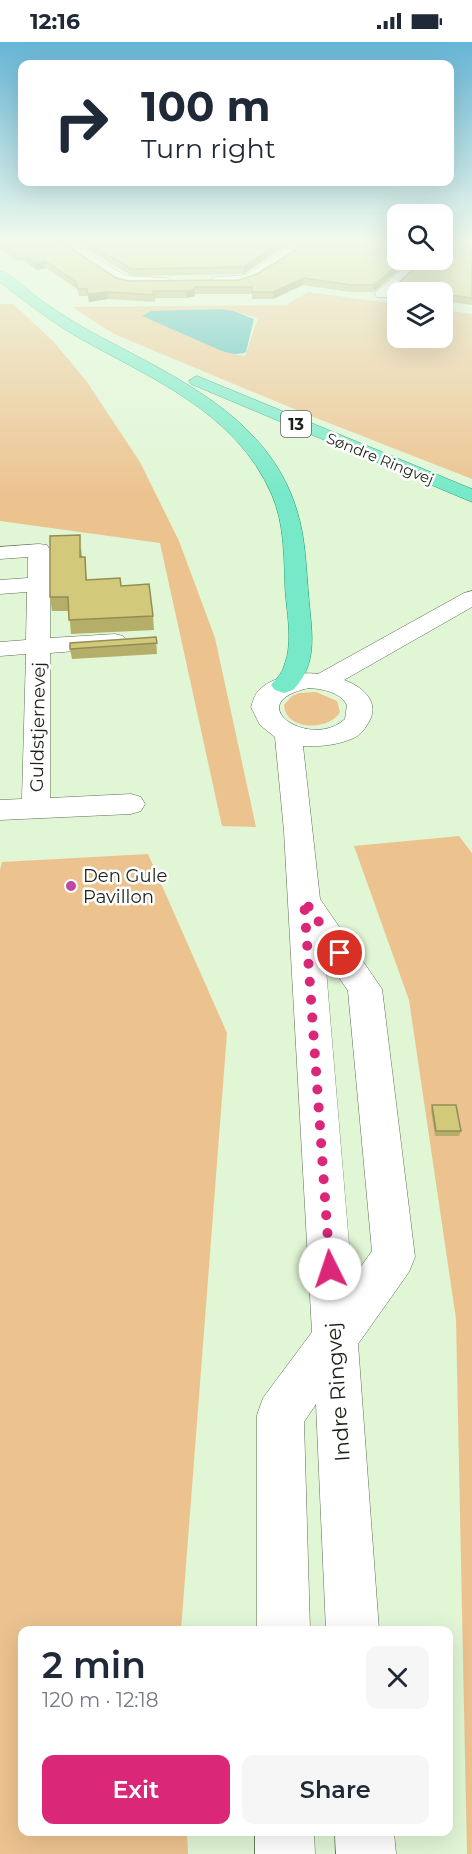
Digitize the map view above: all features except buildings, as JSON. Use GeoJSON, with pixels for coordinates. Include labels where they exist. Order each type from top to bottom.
{"type":"FeatureCollection","features":[{"type":"Feature","properties":{"kind":"main road"},"geometry":{"type":"LineString","coordinates":[[72,326],[168,379],[212,407],[232,424],[267,466],[282,495],[291,524],[295,556],[299,651],[296,671],[284,685]]}},
{"type":"Feature","properties":{"kind":"main road","name":"Søndre Ringvej"},"geometry":{"type":"LineString","coordinates":[[84,326],[123,346],[305,428],[472,496]]}},
{"type":"Feature","properties":{"kind":"main road"},"geometry":{"type":"LineString","coordinates":[[123,346],[472,486]]}},
{"type":"Feature","properties":{"kind":"street","name":"Guldstjernevej"},"geometry":{"type":"LineString","coordinates":[[0,553],[39,550],[36,808]]}},
{"type":"Feature","properties":{"kind":"street"},"geometry":{"type":"LineString","coordinates":[[0,587],[40,584]]}},
{"type":"Feature","properties":{"kind":"street"},"geometry":{"type":"LineString","coordinates":[[323,681],[472,598]]}},
{"type":"Feature","properties":{"kind":"street","name":"Guldstjernevej"},"geometry":{"type":"LineString","coordinates":[[0,649],[141,639]]}},
{"type":"Feature","properties":{"kind":"street"},"geometry":{"type":"LineString","coordinates":[[351,693],[401,639]]}},
{"type":"Feature","properties":{"kind":"street"},"geometry":{"type":"LineString","coordinates":[[303,681],[323,681],[351,693],[360,706],[358,720],[346,731],[325,738],[312,739],[288,734],[277,728],[264,713],[267,697],[284,685],[303,681]]}},
{"type":"Feature","properties":{"kind":"street","name":"Indre Ringvej"},"geometry":{"type":"LineString","coordinates":[[288,734],[299,831],[353,1626]]}},
{"type":"Feature","properties":{"kind":"street","name":"Indre Ringvej"},"geometry":{"type":"LineString","coordinates":[[299,831],[314,770],[325,738]]}},
{"type":"Feature","properties":{"kind":"street","name":"Guldstjernevej"},"geometry":{"type":"LineString","coordinates":[[0,810],[131,804]]}},
{"type":"Feature","properties":{"kind":"street"},"geometry":{"type":"LineString","coordinates":[[283,1626],[280,1415],[394,1257],[364,989],[304,900]]}},
{"type":"Feature","properties":{"kind":"street"},"geometry":{"type":"LineString","coordinates":[[285,1836],[285,1854]]}},
{"type":"Feature","properties":{"kind":"street"},"geometry":{"type":"LineString","coordinates":[[365,1836],[366,1854]]}},
{"type":"Feature","properties":{"kind":"shaded area"},"geometry":{"type":"Polygon","coordinates":[[[0,326],[36,326],[54,342],[87,382],[140,462],[179,541],[215,638],[256,827],[222,826],[160,543],[0,521],[0,326]]]}},
{"type":"Feature","properties":{"kind":"shaded area"},"geometry":{"type":"Polygon","coordinates":[[[101,326],[213,326],[234,354],[245,356],[255,326],[387,326],[387,348],[453,348],[453,326],[472,326],[472,479],[306,414],[114,334],[101,326]]]}},
{"type":"Feature","properties":{"kind":"shaded area"},"geometry":{"type":"Polygon","coordinates":[[[316,692],[337,701],[340,712],[335,718],[327,723],[309,725],[300,724],[286,714],[284,705],[292,696],[299,693],[316,692]]]}},
{"type":"Feature","properties":{"kind":"shaded area"},"geometry":{"type":"Polygon","coordinates":[[[459,836],[472,853],[472,1854],[467,1854],[456,1319],[409,1000],[354,846],[459,836]]]}},
{"type":"Feature","properties":{"kind":"shaded area"},"geometry":{"type":"Polygon","coordinates":[[[148,854],[227,1033],[181,1626],[18,1626],[18,1836],[187,1836],[188,1854],[0,1854],[0,870],[2,862],[148,854]]]}},
{"type":"Feature","properties":{"kind":"water"},"geometry":{"type":"Polygon","coordinates":[[[164,326],[252,326],[246,352],[237,354],[222,351],[164,326]]]}},
{"type":"Feature","properties":{"kind":"place","name":"Den Gule Pavillon"},"geometry":{"type":"Point","coordinates":[71,886]}},
{"type":"Feature","properties":{"kind":"route"},"geometry":{"type":"LineString","coordinates":[[330,1269],[304,900],[340,953]]}}]}
